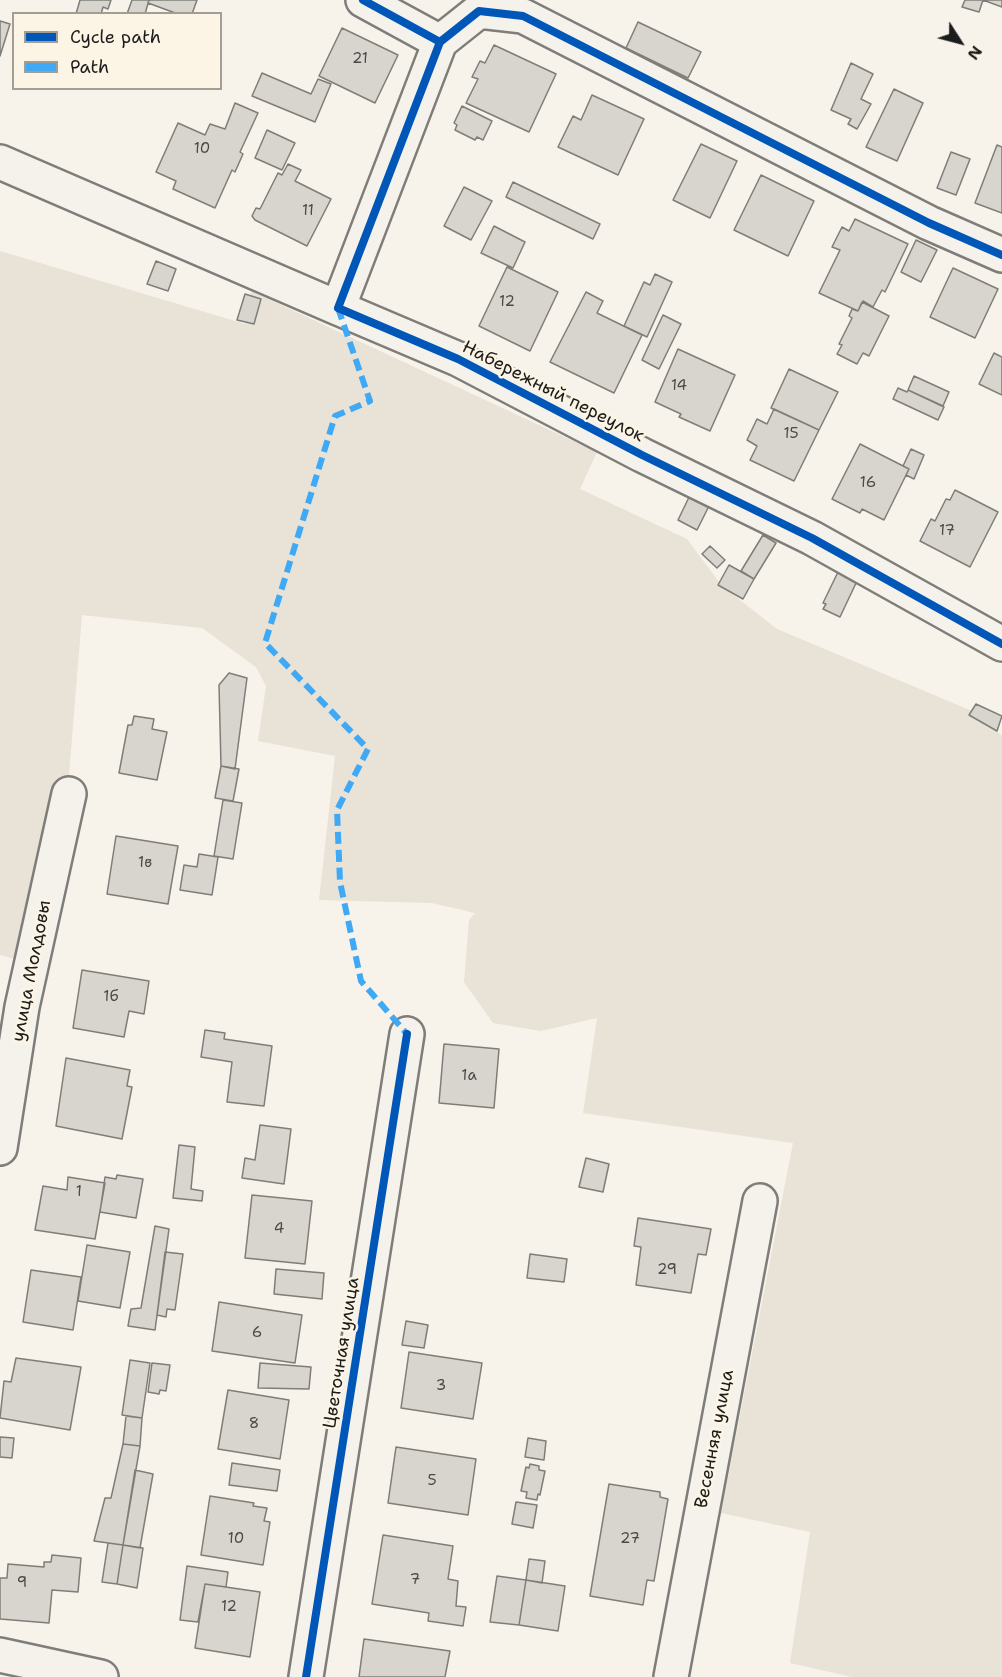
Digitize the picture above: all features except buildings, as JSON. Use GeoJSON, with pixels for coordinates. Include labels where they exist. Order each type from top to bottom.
{"type":"FeatureCollection","features":[{"type":"Feature","properties":{"kind":"street"},"geometry":{"type":"LineString","coordinates":[[363,0],[440,42]]}},
{"type":"Feature","properties":{"kind":"street"},"geometry":{"type":"LineString","coordinates":[[338,308],[440,42],[479,11],[523,16],[929,224],[1002,255]]}},
{"type":"Feature","properties":{"kind":"street","name":"Набережный переулок"},"geometry":{"type":"LineString","coordinates":[[0,162],[458,359],[642,455],[812,537],[1002,644]]}},
{"type":"Feature","properties":{"kind":"street","name":"улица Молдовы"},"geometry":{"type":"LineString","coordinates":[[0,1148],[11,998],[69,794]]}},
{"type":"Feature","properties":{"kind":"street","name":"Цветочная улица"},"geometry":{"type":"LineString","coordinates":[[306,1677],[407,1034]]}},
{"type":"Feature","properties":{"kind":"street","name":"Весенняя улица"},"geometry":{"type":"LineString","coordinates":[[670,1677],[760,1201]]}},
{"type":"Feature","properties":{"kind":"street"},"geometry":{"type":"LineString","coordinates":[[0,1655],[101,1677]]}},
{"type":"Feature","properties":{"kind":"shaded area"},"geometry":{"type":"Polygon","coordinates":[[[0,251],[245,324],[251,291],[597,452],[580,489],[687,539],[722,586],[777,629],[977,713],[1002,736],[1002,1677],[852,1677],[790,1663],[810,1532],[721,1513],[793,1143],[583,1113],[597,1018],[541,1031],[493,1023],[464,982],[469,920],[475,913],[432,903],[319,900],[335,756],[258,741],[266,686],[256,667],[202,628],[82,615],[68,787],[21,961],[0,955],[0,251]]]}},
{"type":"Feature","properties":{"kind":"marked path"},"geometry":{"type":"LineString","coordinates":[[338,308],[370,401],[335,416],[265,643],[368,749],[337,810],[340,882],[361,981],[407,1034]]}},
{"type":"Feature","properties":{"kind":"cycle path"},"geometry":{"type":"LineString","coordinates":[[363,0],[440,42],[338,308],[458,359],[642,455],[812,538],[1002,644]]}},
{"type":"Feature","properties":{"kind":"cycle path"},"geometry":{"type":"LineString","coordinates":[[440,42],[479,11],[523,16],[929,223],[1002,255]]}},
{"type":"Feature","properties":{"kind":"cycle path"},"geometry":{"type":"LineString","coordinates":[[306,1677],[407,1034]]}}]}
